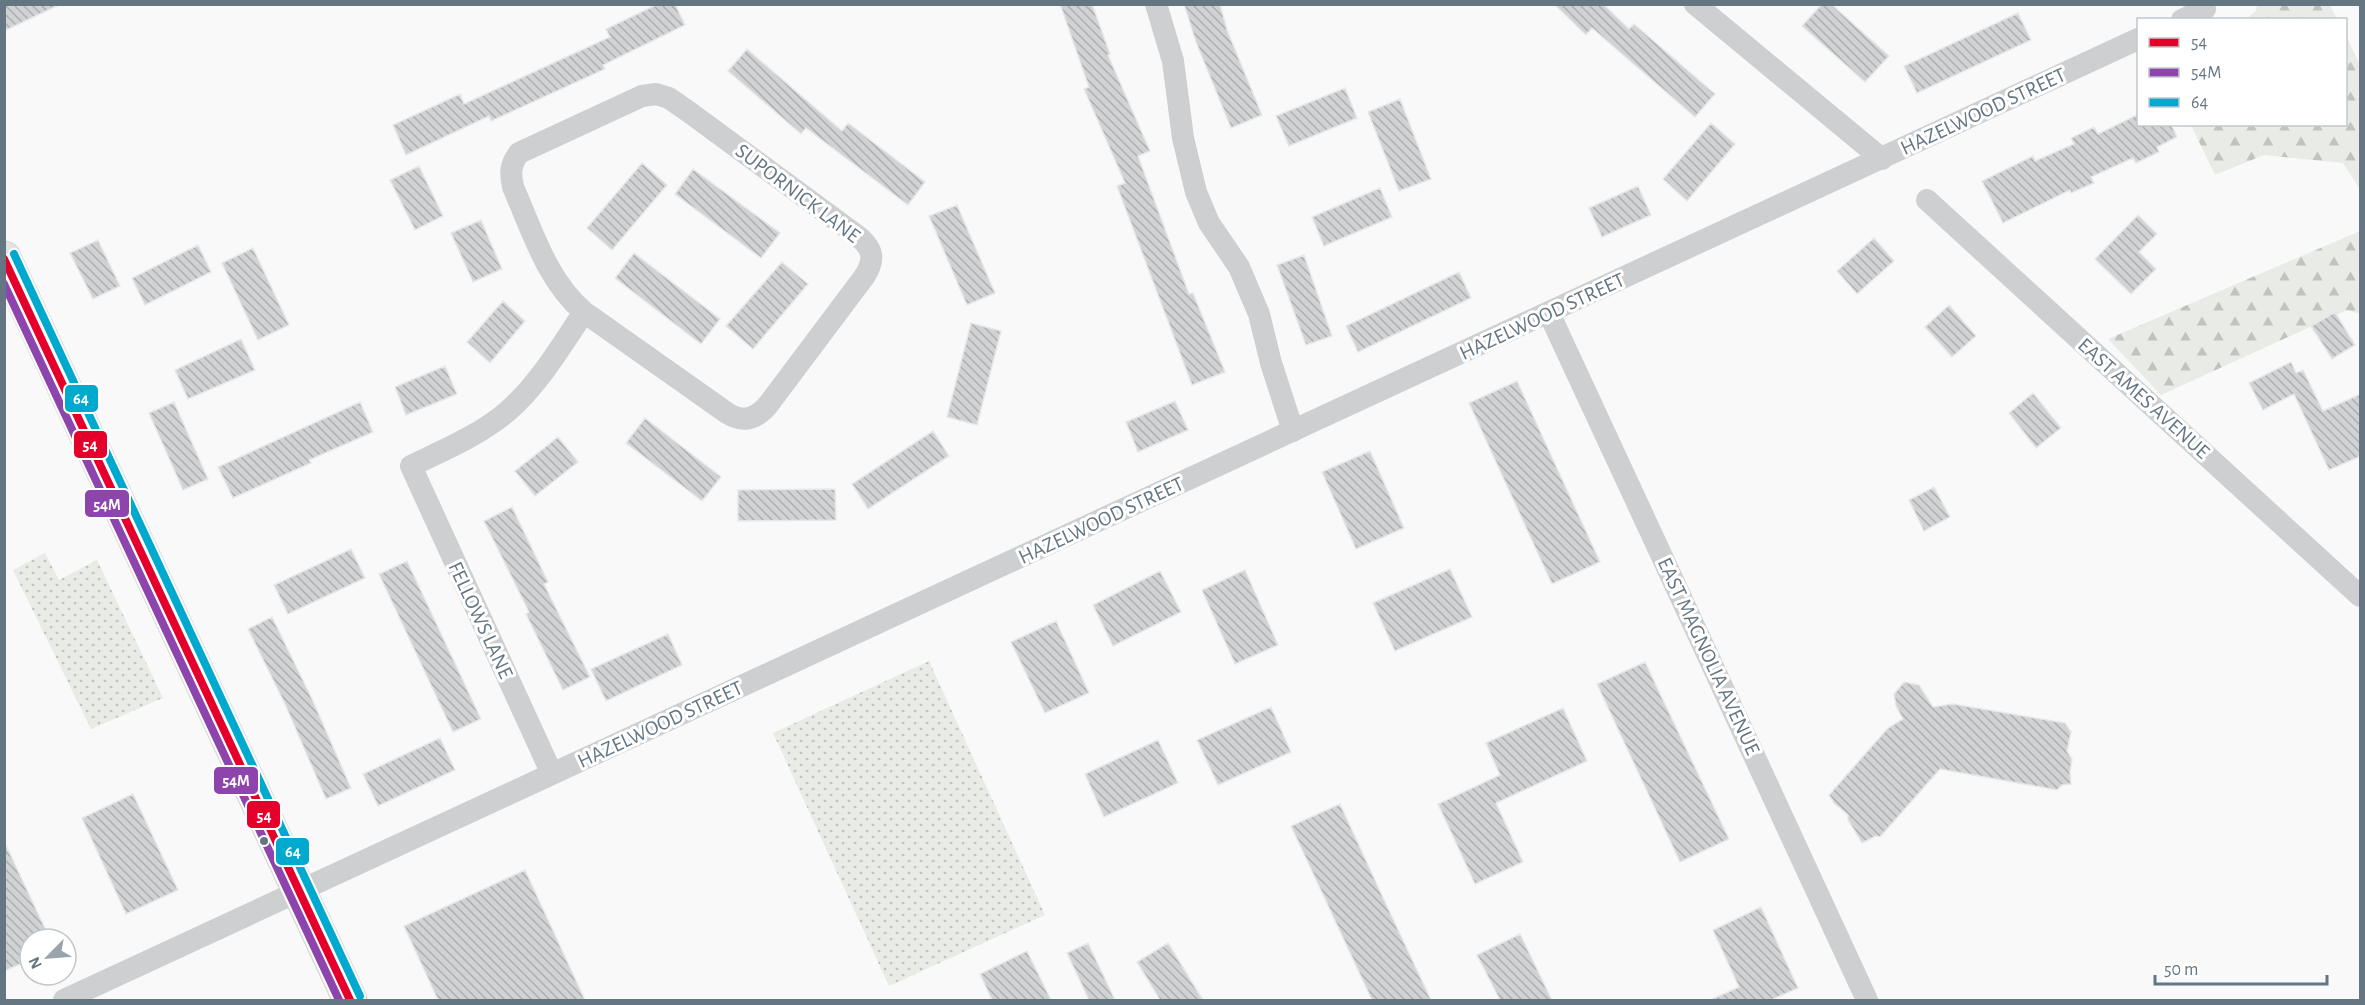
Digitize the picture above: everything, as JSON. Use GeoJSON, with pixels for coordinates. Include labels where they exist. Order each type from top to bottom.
{"type":"FeatureCollection","features":[{"type":"Feature","properties":{"kind":"main road"},"geometry":{"type":"LineString","coordinates":[[4,258],[350,1000]]}},
{"type":"Feature","properties":{"kind":"street"},"geometry":{"type":"LineString","coordinates":[[1156,4],[1173,61],[1184,138],[1196,192],[1209,223],[1239,267],[1259,314],[1270,363],[1293,431]]}},
{"type":"Feature","properties":{"kind":"street"},"geometry":{"type":"LineString","coordinates":[[1695,4],[1882,159]]}},
{"type":"Feature","properties":{"kind":"street"},"geometry":{"type":"LineString","coordinates":[[2186,18],[2205,9],[2203,4]]}},
{"type":"Feature","properties":{"kind":"street","name":"HAZELWOOD STREET"},"geometry":{"type":"LineString","coordinates":[[64,1000],[2137,40]]}},
{"type":"Feature","properties":{"kind":"street","name":"SUPORNICK LANE"},"geometry":{"type":"LineString","coordinates":[[656,94],[669,98],[859,237],[868,245],[873,254],[871,266],[864,277],[768,405],[760,414],[749,419],[738,420],[727,413],[584,312],[556,283],[513,187],[510,173],[519,153],[642,96],[656,94]]}},
{"type":"Feature","properties":{"kind":"street","name":"EAST AMES AVENUE"},"geometry":{"type":"LineString","coordinates":[[1927,200],[2361,596]]}},
{"type":"Feature","properties":{"kind":"street","name":"FELLOWS LANE"},"geometry":{"type":"LineString","coordinates":[[552,774],[411,466],[477,433],[508,411],[536,381],[584,312]]}},
{"type":"Feature","properties":{"kind":"street","name":"EAST MAGNOLIA AVENUE"},"geometry":{"type":"LineString","coordinates":[[1549,313],[1747,736],[1867,1000]]}},
{"type":"Feature","properties":{"kind":"green space"},"geometry":{"type":"Polygon","coordinates":[[[2257,5],[2330,5],[2336,18],[2247,18],[2256,11],[2257,5]]]}},
{"type":"Feature","properties":{"kind":"green space"},"geometry":{"type":"Polygon","coordinates":[[[2347,38],[2360,65],[2360,189],[2343,163],[2264,155],[2215,175],[2191,126],[2347,126],[2347,38]]]}},
{"type":"Feature","properties":{"kind":"green space"},"geometry":{"type":"Polygon","coordinates":[[[2360,231],[2360,314],[2347,310],[2161,395],[2108,339],[2360,231]]]}},
{"type":"Feature","properties":{"kind":"green space"},"geometry":{"type":"Polygon","coordinates":[[[45,553],[59,580],[97,560],[163,698],[91,729],[13,570],[45,553]]]}},
{"type":"Feature","properties":{"kind":"green space"},"geometry":{"type":"Polygon","coordinates":[[[929,661],[1045,915],[889,986],[773,733],[929,661]]]}},
{"type":"Feature","properties":{"kind":"building"},"geometry":{"type":"Polygon","coordinates":[[[4,4],[61,4],[4,31],[4,4]]]}},
{"type":"Feature","properties":{"kind":"building"},"geometry":{"type":"Polygon","coordinates":[[[658,4],[675,4],[685,25],[603,65],[605,69],[491,121],[489,116],[406,155],[393,125],[460,94],[464,104],[610,37],[606,29],[658,4]]]}},
{"type":"Feature","properties":{"kind":"building"},"geometry":{"type":"Polygon","coordinates":[[[1060,4],[1092,4],[1110,54],[1108,55],[1150,151],[1138,156],[1189,294],[1193,293],[1225,372],[1192,385],[1117,186],[1125,183],[1084,89],[1089,87],[1060,4]]]}},
{"type":"Feature","properties":{"kind":"building"},"geometry":{"type":"Polygon","coordinates":[[[1184,4],[1220,4],[1227,30],[1262,115],[1231,128],[1196,42],[1184,4]]]}},
{"type":"Feature","properties":{"kind":"building"},"geometry":{"type":"Polygon","coordinates":[[[1554,4],[1603,4],[1629,29],[1634,24],[1715,94],[1695,117],[1592,28],[1586,35],[1554,4]]]}},
{"type":"Feature","properties":{"kind":"building"},"geometry":{"type":"Polygon","coordinates":[[[1822,4],[1831,4],[1889,56],[1865,82],[1802,26],[1822,4]]]}},
{"type":"Feature","properties":{"kind":"building"},"geometry":{"type":"Polygon","coordinates":[[[2018,13],[2031,40],[1917,93],[1904,66],[2018,13]]]}},
{"type":"Feature","properties":{"kind":"building"},"geometry":{"type":"Polygon","coordinates":[[[747,49],[842,131],[848,123],[925,182],[908,205],[806,128],[801,134],[728,71],[747,49]]]}},
{"type":"Feature","properties":{"kind":"building"},"geometry":{"type":"Polygon","coordinates":[[[1345,88],[1357,118],[1289,146],[1276,116],[1345,88]]]}},
{"type":"Feature","properties":{"kind":"building"},"geometry":{"type":"Polygon","coordinates":[[[1400,99],[1431,179],[1399,191],[1368,112],[1400,99]]]}},
{"type":"Feature","properties":{"kind":"building"},"geometry":{"type":"Polygon","coordinates":[[[2137,115],[2137,126],[2172,126],[2177,137],[2157,147],[2159,152],[2136,163],[2133,158],[2091,177],[2094,183],[2071,193],[2070,190],[2003,223],[1982,181],[2033,156],[2035,161],[2074,144],[2071,138],[2094,127],[2098,134],[2137,115]]]}},
{"type":"Feature","properties":{"kind":"building"},"geometry":{"type":"Polygon","coordinates":[[[1711,123],[1735,144],[1687,201],[1663,179],[1711,123]]]}},
{"type":"Feature","properties":{"kind":"building"},"geometry":{"type":"Polygon","coordinates":[[[642,163],[667,185],[612,250],[587,228],[642,163]]]}},
{"type":"Feature","properties":{"kind":"building"},"geometry":{"type":"Polygon","coordinates":[[[419,166],[443,216],[415,230],[390,180],[419,166]]]}},
{"type":"Feature","properties":{"kind":"building"},"geometry":{"type":"Polygon","coordinates":[[[693,169],[780,233],[761,258],[675,194],[693,169]]]}},
{"type":"Feature","properties":{"kind":"building"},"geometry":{"type":"Polygon","coordinates":[[[1638,186],[1651,215],[1602,237],[1589,208],[1638,186]]]}},
{"type":"Feature","properties":{"kind":"building"},"geometry":{"type":"Polygon","coordinates":[[[1380,188],[1392,217],[1324,246],[1312,217],[1380,188]]]}},
{"type":"Feature","properties":{"kind":"building"},"geometry":{"type":"Polygon","coordinates":[[[957,205],[995,293],[967,305],[929,216],[957,205]]]}},
{"type":"Feature","properties":{"kind":"building"},"geometry":{"type":"Polygon","coordinates":[[[2138,215],[2157,234],[2139,252],[2156,269],[2131,294],[2095,259],[2138,215]]]}},
{"type":"Feature","properties":{"kind":"building"},"geometry":{"type":"Polygon","coordinates":[[[481,220],[502,269],[473,282],[451,233],[481,220]]]}},
{"type":"Feature","properties":{"kind":"building"},"geometry":{"type":"Polygon","coordinates":[[[1874,238],[1894,261],[1857,294],[1837,271],[1874,238]]]}},
{"type":"Feature","properties":{"kind":"building"},"geometry":{"type":"Polygon","coordinates":[[[98,240],[120,286],[93,299],[70,253],[98,240]]]}},
{"type":"Feature","properties":{"kind":"building"},"geometry":{"type":"Polygon","coordinates":[[[198,245],[211,272],[145,305],[132,278],[198,245]]]}},
{"type":"Feature","properties":{"kind":"building"},"geometry":{"type":"Polygon","coordinates":[[[253,248],[289,325],[258,340],[222,263],[253,248]]]}},
{"type":"Feature","properties":{"kind":"building"},"geometry":{"type":"Polygon","coordinates":[[[634,253],[720,319],[701,344],[615,278],[634,253]]]}},
{"type":"Feature","properties":{"kind":"building"},"geometry":{"type":"Polygon","coordinates":[[[1304,255],[1332,336],[1306,345],[1277,265],[1304,255]]]}},
{"type":"Feature","properties":{"kind":"building"},"geometry":{"type":"Polygon","coordinates":[[[782,262],[808,284],[753,349],[726,326],[782,262]]]}},
{"type":"Feature","properties":{"kind":"building"},"geometry":{"type":"Polygon","coordinates":[[[1459,272],[1471,298],[1358,352],[1346,326],[1459,272]]]}},
{"type":"Feature","properties":{"kind":"building"},"geometry":{"type":"Polygon","coordinates":[[[503,301],[525,321],[490,363],[467,342],[503,301]]]}},
{"type":"Feature","properties":{"kind":"building"},"geometry":{"type":"Polygon","coordinates":[[[1949,305],[1976,336],[1952,357],[1925,327],[1949,305]]]}},
{"type":"Feature","properties":{"kind":"building"},"geometry":{"type":"Polygon","coordinates":[[[2335,312],[2355,345],[2332,359],[2311,326],[2335,312]]]}},
{"type":"Feature","properties":{"kind":"building"},"geometry":{"type":"Polygon","coordinates":[[[971,323],[1001,331],[977,425],[947,417],[971,323]]]}},
{"type":"Feature","properties":{"kind":"building"},"geometry":{"type":"Polygon","coordinates":[[[241,339],[255,370],[188,399],[175,370],[241,339]]]}},
{"type":"Feature","properties":{"kind":"building"},"geometry":{"type":"Polygon","coordinates":[[[2291,362],[2296,373],[2303,370],[2323,411],[2361,394],[2361,456],[2329,470],[2294,394],[2263,410],[2249,383],[2291,362]]]}},
{"type":"Feature","properties":{"kind":"building"},"geometry":{"type":"Polygon","coordinates":[[[445,366],[457,394],[406,415],[395,387],[445,366]]]}},
{"type":"Feature","properties":{"kind":"building"},"geometry":{"type":"Polygon","coordinates":[[[1517,381],[1600,562],[1552,584],[1469,403],[1517,381]]]}},
{"type":"Feature","properties":{"kind":"building"},"geometry":{"type":"Polygon","coordinates":[[[2033,393],[2061,428],[2036,448],[2009,413],[2033,393]]]}},
{"type":"Feature","properties":{"kind":"building"},"geometry":{"type":"Polygon","coordinates":[[[1175,401],[1188,430],[1138,452],[1126,422],[1175,401]]]}},
{"type":"Feature","properties":{"kind":"building"},"geometry":{"type":"Polygon","coordinates":[[[174,402],[208,479],[183,490],[149,413],[174,402]]]}},
{"type":"Feature","properties":{"kind":"building"},"geometry":{"type":"Polygon","coordinates":[[[360,402],[373,432],[309,460],[311,463],[233,498],[218,467],[360,402]]]}},
{"type":"Feature","properties":{"kind":"building"},"geometry":{"type":"Polygon","coordinates":[[[645,418],[721,477],[702,501],[626,443],[645,418]]]}},
{"type":"Feature","properties":{"kind":"building"},"geometry":{"type":"Polygon","coordinates":[[[933,431],[949,456],[868,509],[852,484],[933,431]]]}},
{"type":"Feature","properties":{"kind":"building"},"geometry":{"type":"Polygon","coordinates":[[[558,437],[578,462],[535,496],[515,471],[558,437]]]}},
{"type":"Feature","properties":{"kind":"building"},"geometry":{"type":"Polygon","coordinates":[[[1370,451],[1404,528],[1356,549],[1322,472],[1370,451]]]}},
{"type":"Feature","properties":{"kind":"building"},"geometry":{"type":"Polygon","coordinates":[[[1934,487],[1950,517],[1924,531],[1909,500],[1934,487]]]}},
{"type":"Feature","properties":{"kind":"building"},"geometry":{"type":"Polygon","coordinates":[[[835,489],[836,520],[738,521],[738,490],[835,489]]]}},
{"type":"Feature","properties":{"kind":"building"},"geometry":{"type":"Polygon","coordinates":[[[512,507],[548,582],[544,584],[590,677],[563,690],[526,614],[529,612],[484,521],[512,507]]]}},
{"type":"Feature","properties":{"kind":"building"},"geometry":{"type":"Polygon","coordinates":[[[351,549],[365,578],[288,614],[274,585],[351,549]]]}},
{"type":"Feature","properties":{"kind":"building"},"geometry":{"type":"Polygon","coordinates":[[[407,561],[481,719],[453,732],[379,574],[407,561]]]}},
{"type":"Feature","properties":{"kind":"building"},"geometry":{"type":"Polygon","coordinates":[[[1450,569],[1472,617],[1395,651],[1373,603],[1450,569]]]}},
{"type":"Feature","properties":{"kind":"building"},"geometry":{"type":"Polygon","coordinates":[[[1245,570],[1278,645],[1235,664],[1202,590],[1245,570]]]}},
{"type":"Feature","properties":{"kind":"building"},"geometry":{"type":"Polygon","coordinates":[[[1160,571],[1181,612],[1113,646],[1093,605],[1160,571]]]}},
{"type":"Feature","properties":{"kind":"building"},"geometry":{"type":"Polygon","coordinates":[[[272,617],[313,701],[351,788],[326,799],[285,704],[248,629],[272,617]]]}},
{"type":"Feature","properties":{"kind":"building"},"geometry":{"type":"Polygon","coordinates":[[[1056,621],[1089,693],[1045,713],[1011,642],[1056,621]]]}},
{"type":"Feature","properties":{"kind":"building"},"geometry":{"type":"Polygon","coordinates":[[[668,634],[682,665],[606,701],[591,669],[668,634]]]}},
{"type":"Feature","properties":{"kind":"building"},"geometry":{"type":"Polygon","coordinates":[[[1645,662],[1729,839],[1680,862],[1597,684],[1645,662]]]}},
{"type":"Feature","properties":{"kind":"building"},"geometry":{"type":"Polygon","coordinates":[[[1904,682],[1919,685],[1933,707],[1953,704],[2065,723],[2071,732],[2067,751],[2072,759],[2071,784],[2062,785],[2057,790],[1940,769],[1880,837],[1876,836],[1862,843],[1848,820],[1848,815],[1834,803],[1829,795],[1888,728],[1903,719],[1896,706],[1894,694],[1904,682]]]}},
{"type":"Feature","properties":{"kind":"building"},"geometry":{"type":"Polygon","coordinates":[[[1271,707],[1291,752],[1218,785],[1197,740],[1271,707]]]}},
{"type":"Feature","properties":{"kind":"building"},"geometry":{"type":"Polygon","coordinates":[[[1563,708],[1587,761],[1496,803],[1523,862],[1475,884],[1438,804],[1500,775],[1486,743],[1563,708]]]}},
{"type":"Feature","properties":{"kind":"building"},"geometry":{"type":"Polygon","coordinates":[[[440,738],[455,770],[378,806],[363,774],[440,738]]]}},
{"type":"Feature","properties":{"kind":"building"},"geometry":{"type":"Polygon","coordinates":[[[1158,740],[1178,783],[1104,817],[1085,774],[1158,740]]]}},
{"type":"Feature","properties":{"kind":"building"},"geometry":{"type":"Polygon","coordinates":[[[133,794],[178,890],[126,914],[82,818],[133,794]]]}},
{"type":"Feature","properties":{"kind":"building"},"geometry":{"type":"Polygon","coordinates":[[[1340,804],[1431,1000],[1372,1000],[1291,826],[1340,804]]]}},
{"type":"Feature","properties":{"kind":"building"},"geometry":{"type":"Polygon","coordinates":[[[4,841],[44,927],[18,927],[18,965],[4,971],[4,841]]]}},
{"type":"Feature","properties":{"kind":"building"},"geometry":{"type":"Polygon","coordinates":[[[525,870],[585,1000],[438,1000],[404,926],[525,870]]]}},
{"type":"Feature","properties":{"kind":"building"},"geometry":{"type":"Polygon","coordinates":[[[1761,907],[1798,988],[1771,1000],[1710,1000],[1739,987],[1713,930],[1761,907]]]}},
{"type":"Feature","properties":{"kind":"building"},"geometry":{"type":"Polygon","coordinates":[[[1520,934],[1552,1000],[1500,1000],[1477,955],[1520,934]]]}},
{"type":"Feature","properties":{"kind":"building"},"geometry":{"type":"Polygon","coordinates":[[[1088,943],[1115,1000],[1089,1000],[1067,953],[1088,943]]]}},
{"type":"Feature","properties":{"kind":"building"},"geometry":{"type":"Polygon","coordinates":[[[1168,943],[1203,1000],[1160,1000],[1137,962],[1168,943]]]}},
{"type":"Feature","properties":{"kind":"building"},"geometry":{"type":"Polygon","coordinates":[[[1027,951],[1051,1000],[992,1000],[980,974],[1027,951]]]}},
{"type":"Feature","properties":{"kind":"transit line","name":"64"},"geometry":{"type":"LineString","coordinates":[[14,254],[360,996]]}},
{"type":"Feature","properties":{"kind":"transit line","name":"54"},"geometry":{"type":"LineString","coordinates":[[4,259],[350,1000]]}},
{"type":"Feature","properties":{"kind":"transit line","name":"54M"},"geometry":{"type":"LineString","coordinates":[[4,284],[339,1000]]}}]}
